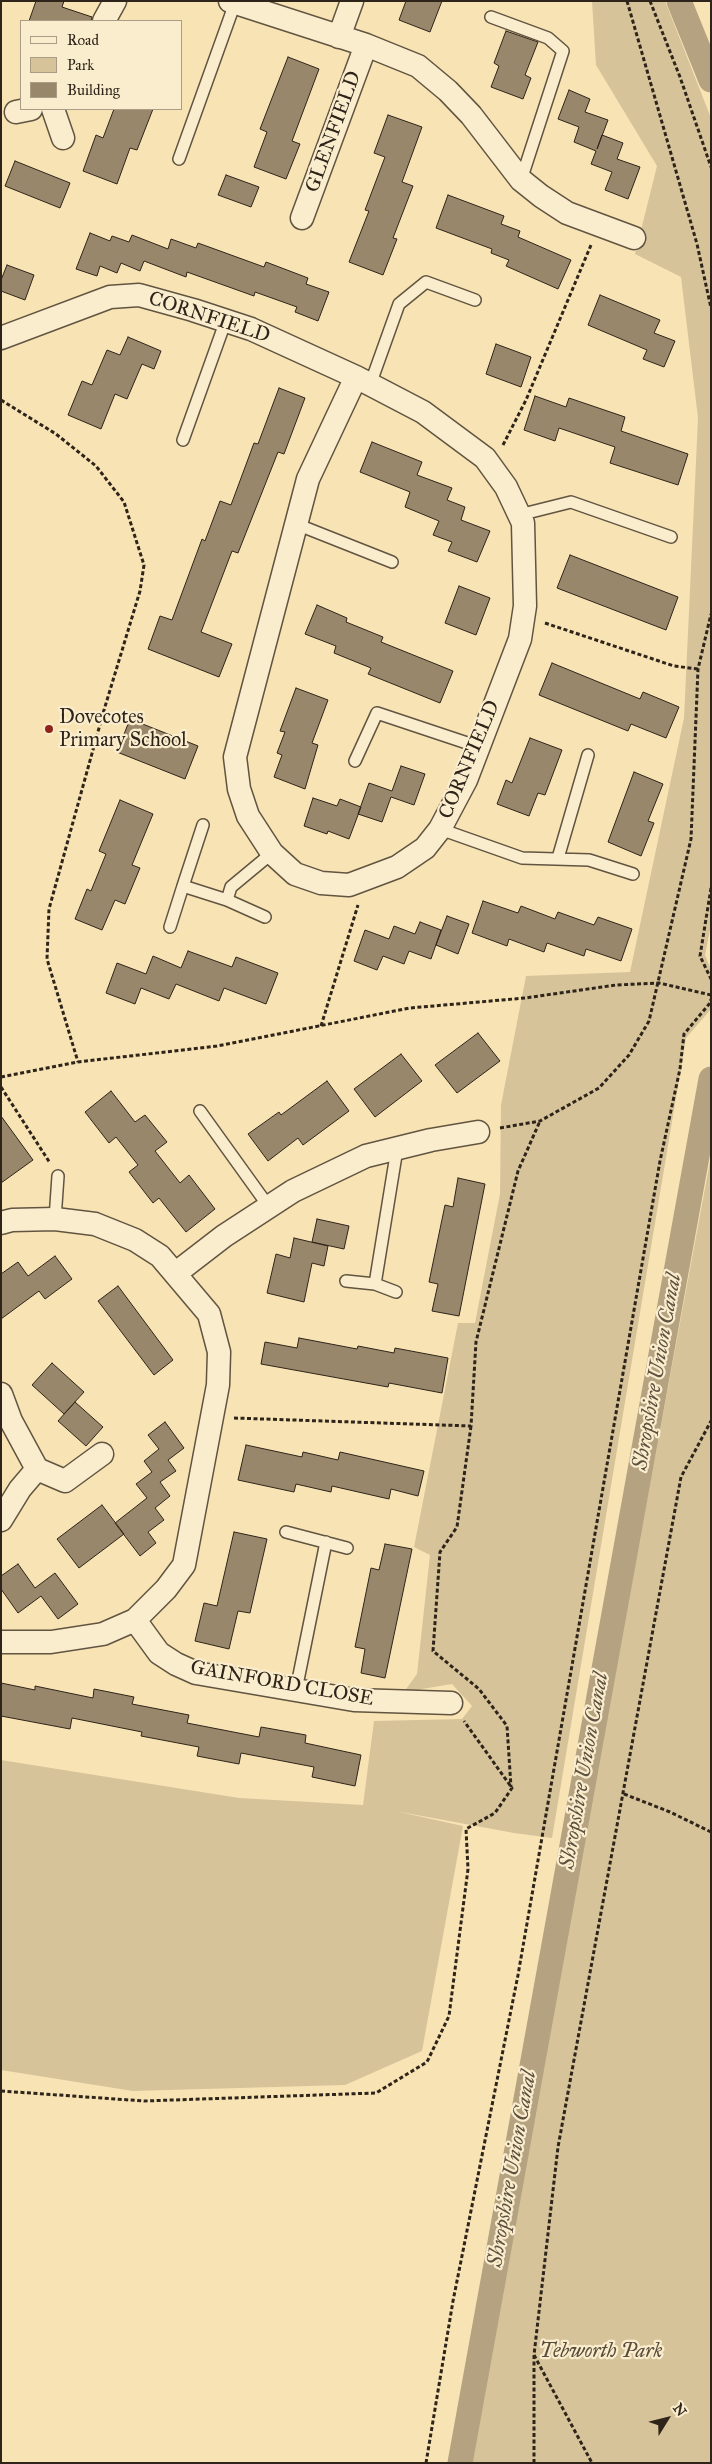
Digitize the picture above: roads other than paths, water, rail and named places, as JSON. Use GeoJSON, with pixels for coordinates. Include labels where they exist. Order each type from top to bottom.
{"type":"FeatureCollection","features":[{"type":"Feature","properties":{"kind":"street"},"geometry":{"type":"LineString","coordinates":[[105,20],[115,1]]}},
{"type":"Feature","properties":{"kind":"street"},"geometry":{"type":"LineString","coordinates":[[340,37],[352,1]]}},
{"type":"Feature","properties":{"kind":"street"},"geometry":{"type":"LineString","coordinates":[[232,2],[340,37],[418,66],[448,91],[471,115],[521,180],[541,196],[567,212],[634,238]]}},
{"type":"Feature","properties":{"kind":"street","name":"GLENFIELD"},"geometry":{"type":"LineString","coordinates":[[302,218],[366,46]]}},
{"type":"Feature","properties":{"kind":"street"},"geometry":{"type":"LineString","coordinates":[[53,110],[62,138]]}},
{"type":"Feature","properties":{"kind":"street","name":"CORNFIELD"},"geometry":{"type":"LineString","coordinates":[[1,338],[110,297],[139,295],[226,320],[251,328],[363,381],[423,412],[485,458],[506,487],[523,523],[526,560],[520,638],[466,780],[440,829],[425,848],[397,867],[349,885],[322,883],[294,874],[272,852],[248,816],[239,789],[235,757],[308,479],[363,381]]}},
{"type":"Feature","properties":{"kind":"street"},"geometry":{"type":"LineString","coordinates":[[176,1273],[224,1236],[293,1191],[366,1156],[478,1132]]}},
{"type":"Feature","properties":{"kind":"street"},"geometry":{"type":"LineString","coordinates":[[1,1223],[12,1220],[56,1219],[95,1224],[135,1240],[160,1256],[210,1314],[219,1352],[218,1385],[184,1565],[166,1589],[135,1620],[103,1634],[51,1642],[1,1642]]}},
{"type":"Feature","properties":{"kind":"street"},"geometry":{"type":"LineString","coordinates":[[1,1394],[11,1420],[37,1470],[65,1481],[102,1454]]}},
{"type":"Feature","properties":{"kind":"street"},"geometry":{"type":"LineString","coordinates":[[1,1520],[20,1489],[37,1470]]}},
{"type":"Feature","properties":{"kind":"street","name":"GAINFORD CLOSE"},"geometry":{"type":"LineString","coordinates":[[135,1620],[160,1652],[176,1664],[196,1673],[354,1700],[451,1703]]}},
{"type":"Feature","properties":{"kind":"lane"},"geometry":{"type":"LineString","coordinates":[[179,160],[232,2]]}},
{"type":"Feature","properties":{"kind":"lane"},"geometry":{"type":"LineString","coordinates":[[491,16],[548,38],[563,51],[521,180]]}},
{"type":"Feature","properties":{"kind":"lane"},"geometry":{"type":"LineString","coordinates":[[363,381],[399,304],[426,282],[475,300]]}},
{"type":"Feature","properties":{"kind":"lane"},"geometry":{"type":"LineString","coordinates":[[184,440],[226,320]]}},
{"type":"Feature","properties":{"kind":"lane"},"geometry":{"type":"LineString","coordinates":[[519,515],[571,502],[671,537]]}},
{"type":"Feature","properties":{"kind":"lane"},"geometry":{"type":"LineString","coordinates":[[296,524],[392,562]]}},
{"type":"Feature","properties":{"kind":"lane"},"geometry":{"type":"LineString","coordinates":[[354,761],[377,713],[478,747]]}},
{"type":"Feature","properties":{"kind":"lane"},"geometry":{"type":"LineString","coordinates":[[558,858],[588,755]]}},
{"type":"Feature","properties":{"kind":"lane"},"geometry":{"type":"LineString","coordinates":[[170,927],[203,825]]}},
{"type":"Feature","properties":{"kind":"lane"},"geometry":{"type":"LineString","coordinates":[[440,829],[522,858],[588,860],[633,874]]}},
{"type":"Feature","properties":{"kind":"lane"},"geometry":{"type":"LineString","coordinates":[[227,900],[231,887],[272,852]]}},
{"type":"Feature","properties":{"kind":"lane"},"geometry":{"type":"LineString","coordinates":[[183,886],[227,900],[265,917]]}},
{"type":"Feature","properties":{"kind":"lane"},"geometry":{"type":"LineString","coordinates":[[200,1111],[269,1207]]}},
{"type":"Feature","properties":{"kind":"lane"},"geometry":{"type":"LineString","coordinates":[[375,1284],[396,1149]]}},
{"type":"Feature","properties":{"kind":"lane"},"geometry":{"type":"LineString","coordinates":[[56,1219],[58,1176]]}},
{"type":"Feature","properties":{"kind":"lane"},"geometry":{"type":"LineString","coordinates":[[346,1281],[375,1284],[396,1292]]}},
{"type":"Feature","properties":{"kind":"lane"},"geometry":{"type":"LineString","coordinates":[[286,1532],[347,1548]]}},
{"type":"Feature","properties":{"kind":"lane"},"geometry":{"type":"LineString","coordinates":[[296,1690],[326,1542]]}},
{"type":"Feature","properties":{"kind":"waterway","name":"Shropshire Union Canal"},"geometry":{"type":"LineString","coordinates":[[679,1],[711,80]]}},
{"type":"Feature","properties":{"kind":"waterway","name":"Shropshire Union Canal"},"geometry":{"type":"LineString","coordinates":[[460,2463],[711,1079]]}},
{"type":"Feature","properties":{"kind":"place","name":"Dovecotes Primary School"},"geometry":{"type":"Point","coordinates":[49,729]}},
{"type":"Feature","properties":{"kind":"park label","name":"Tebworth Park"},"geometry":{"type":"Point","coordinates":[601,2352]}}]}
